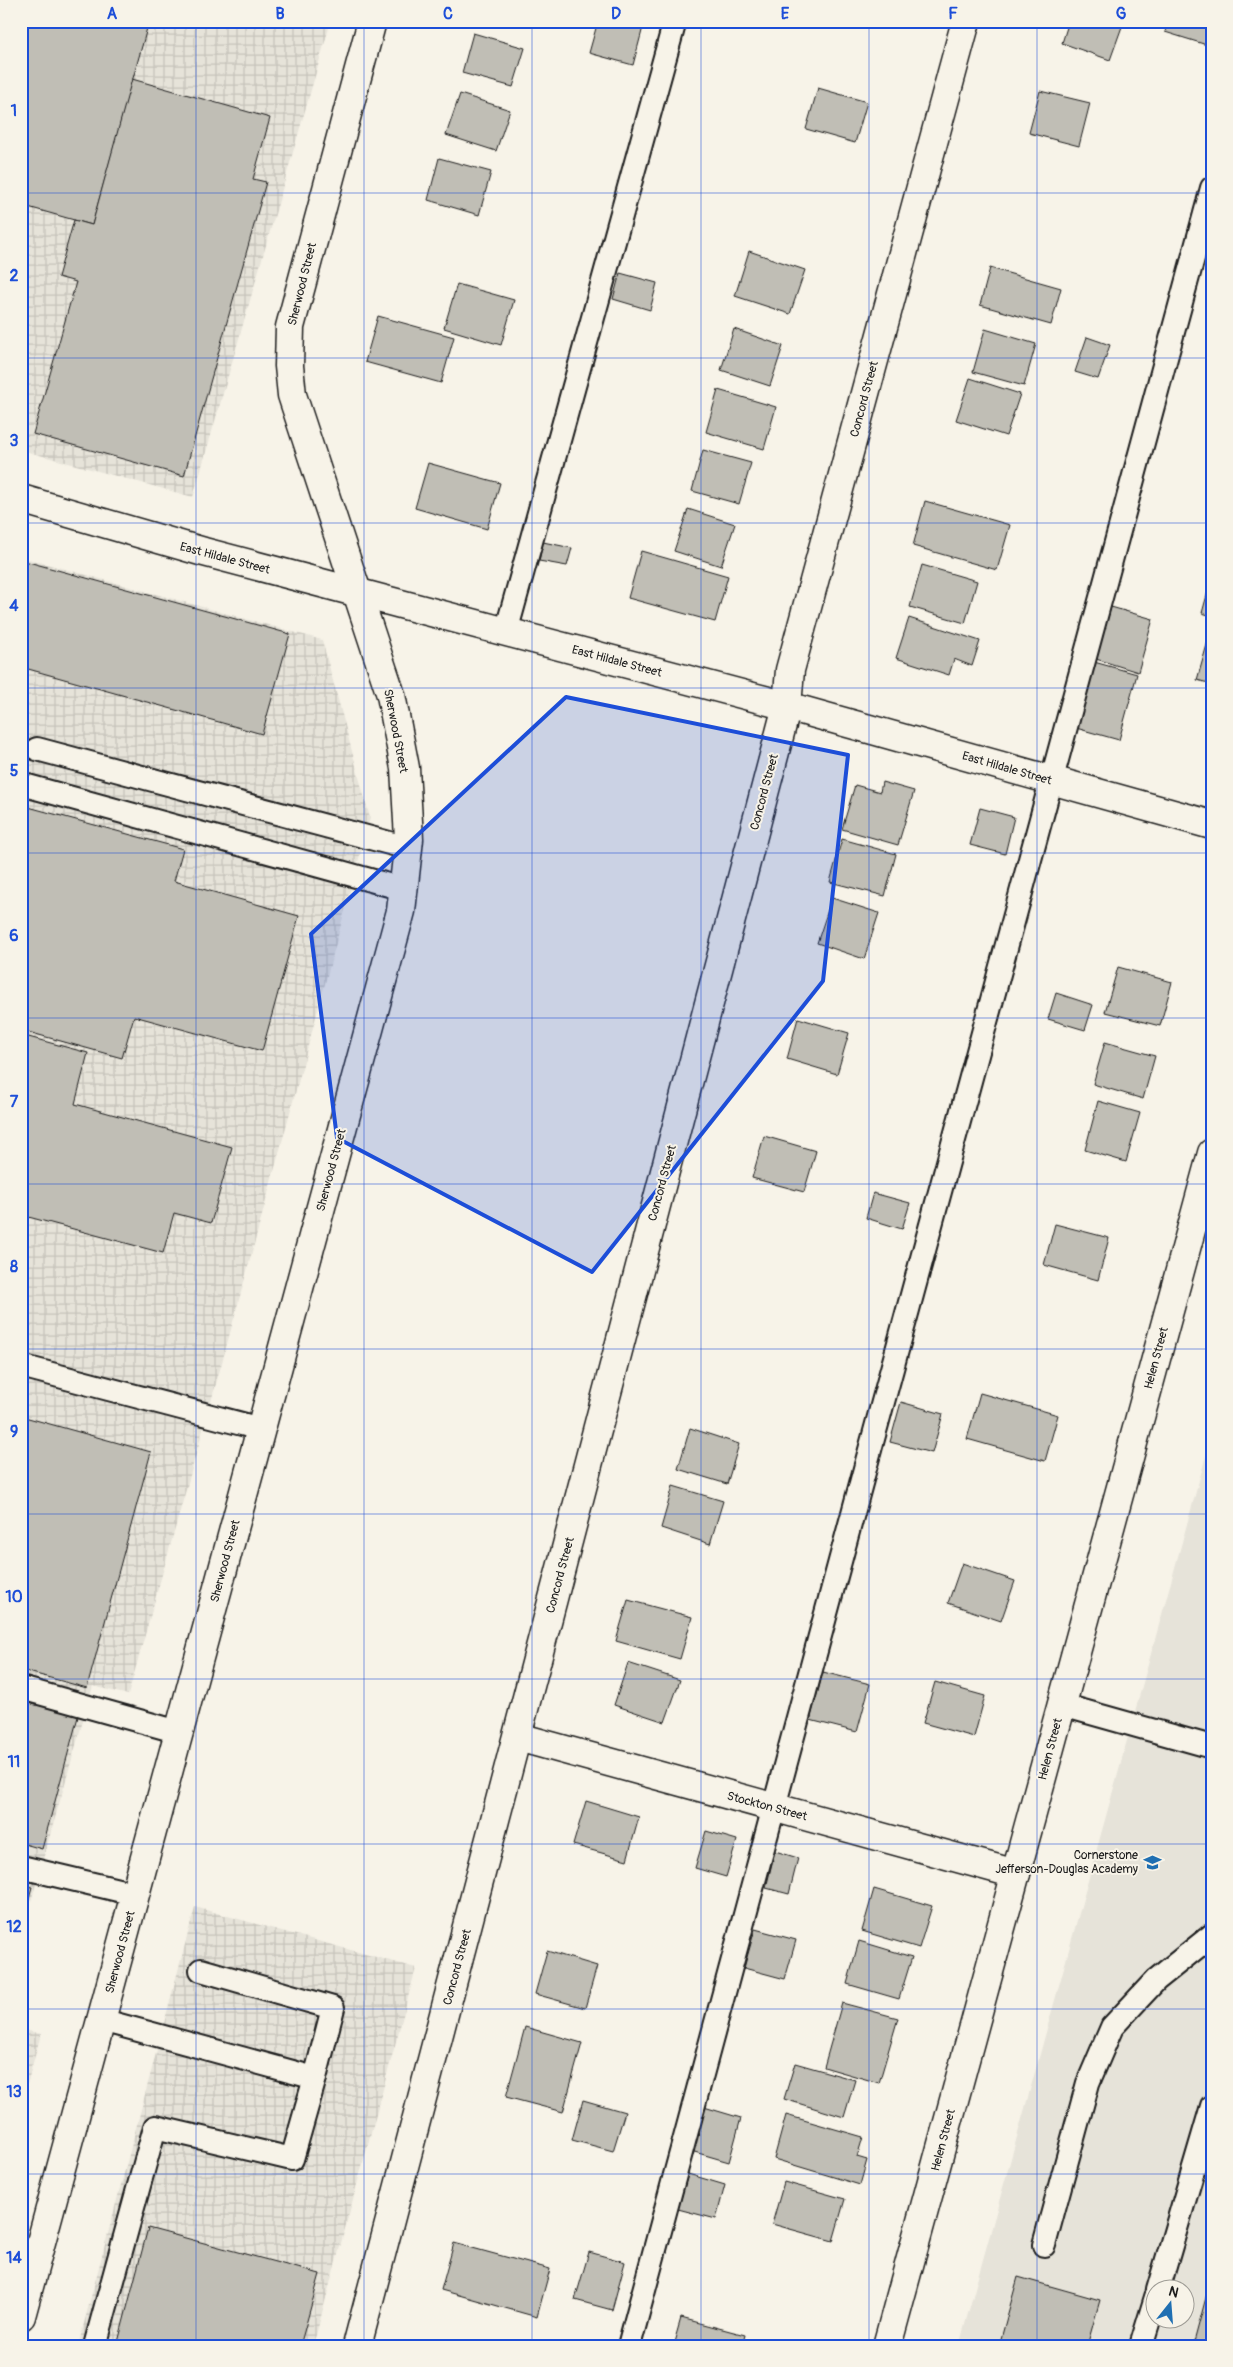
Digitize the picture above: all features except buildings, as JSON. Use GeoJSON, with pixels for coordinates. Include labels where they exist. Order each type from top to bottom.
{"type":"FeatureCollection","features":[{"type":"Feature","properties":{"kind":"street","name":"Sherwood Street"},"geometry":{"type":"LineString","coordinates":[[21,2316],[401,911],[408,848],[405,768],[391,695],[292,395],[289,366],[290,327],[372,21]]}},
{"type":"Feature","properties":{"kind":"street","name":"Concord Street"},"geometry":{"type":"LineString","coordinates":[[357,2346],[787,706],[790,670],[966,21]]}},
{"type":"Feature","properties":{"kind":"street","name":"East Hildale Street"},"geometry":{"type":"LineString","coordinates":[[21,499],[204,552],[787,706],[1212,825]]}},
{"type":"Feature","properties":{"kind":"street","name":"Helen Street"},"geometry":{"type":"LineString","coordinates":[[887,2346],[1212,1153]]}},
{"type":"Feature","properties":{"kind":"street","name":"Stockton Street"},"geometry":{"type":"LineString","coordinates":[[518,1737],[1016,1874]]}},
{"type":"Feature","properties":{"kind":"lane"},"geometry":{"type":"LineString","coordinates":[[506,632],[675,21]]}},
{"type":"Feature","properties":{"kind":"lane"},"geometry":{"type":"LineString","coordinates":[[629,2346],[772,1807],[1053,781],[1212,188]]}},
{"type":"Feature","properties":{"kind":"lane"},"geometry":{"type":"LineString","coordinates":[[37,749],[408,848]]}},
{"type":"Feature","properties":{"kind":"lane"},"geometry":{"type":"LineString","coordinates":[[21,784],[403,889]]}},
{"type":"Feature","properties":{"kind":"lane"},"geometry":{"type":"LineString","coordinates":[[21,1366],[261,1429]]}},
{"type":"Feature","properties":{"kind":"lane"},"geometry":{"type":"LineString","coordinates":[[21,1688],[179,1732]]}},
{"type":"Feature","properties":{"kind":"lane"},"geometry":{"type":"LineString","coordinates":[[1062,1705],[1205,1745]]}},
{"type":"Feature","properties":{"kind":"lane"},"geometry":{"type":"LineString","coordinates":[[21,1867],[135,1894]]}},
{"type":"Feature","properties":{"kind":"lane"},"geometry":{"type":"LineString","coordinates":[[1044,2245],[1088,2083],[1112,2026],[1156,1980],[1212,1935]]}},
{"type":"Feature","properties":{"kind":"lane"},"geometry":{"type":"LineString","coordinates":[[95,2346],[155,2127],[292,2159],[334,2008],[201,1970]]}},
{"type":"Feature","properties":{"kind":"lane"},"geometry":{"type":"LineString","coordinates":[[101,2020],[314,2078]]}},
{"type":"Feature","properties":{"kind":"lane"},"geometry":{"type":"LineString","coordinates":[[1161,2280],[1212,2106]]}},
{"type":"Feature","properties":{"kind":"lane"},"geometry":{"type":"LineString","coordinates":[[1141,2346],[1146,2330]]}},
{"type":"Feature","properties":{"kind":"highlighted area"},"geometry":{"type":"Polygon","coordinates":[[[566,697],[848,755],[823,981],[592,1272],[337,1138],[311,934],[566,697]]]}},
{"type":"Feature","properties":{"kind":"shaded area"},"geometry":{"type":"Polygon","coordinates":[[[21,21],[331,21],[193,497],[21,450],[21,21]]]}},
{"type":"Feature","properties":{"kind":"shaded area"},"geometry":{"type":"Polygon","coordinates":[[[21,557],[322,640],[370,818],[221,1366],[128,1695],[93,1686],[21,1936],[21,557]]]}},
{"type":"Feature","properties":{"kind":"shaded area","name":"Cornerstone Jefferson-Douglas Academy"},"geometry":{"type":"Polygon","coordinates":[[[1212,1434],[1212,2346],[959,2346],[1212,1434]]]}},
{"type":"Feature","properties":{"kind":"shaded area"},"geometry":{"type":"Polygon","coordinates":[[[195,1907],[416,1968],[313,2346],[78,2346],[195,1907]]]}},
{"type":"Feature","properties":{"kind":"shaded area"},"geometry":{"type":"Polygon","coordinates":[[[21,2029],[41,2034],[21,2106],[21,2029]]]}},
{"type":"Feature","properties":{"kind":"place","name":"Cornerstone Jefferson-Douglas Academy"},"geometry":{"type":"Point","coordinates":[1152,1862]}}]}
